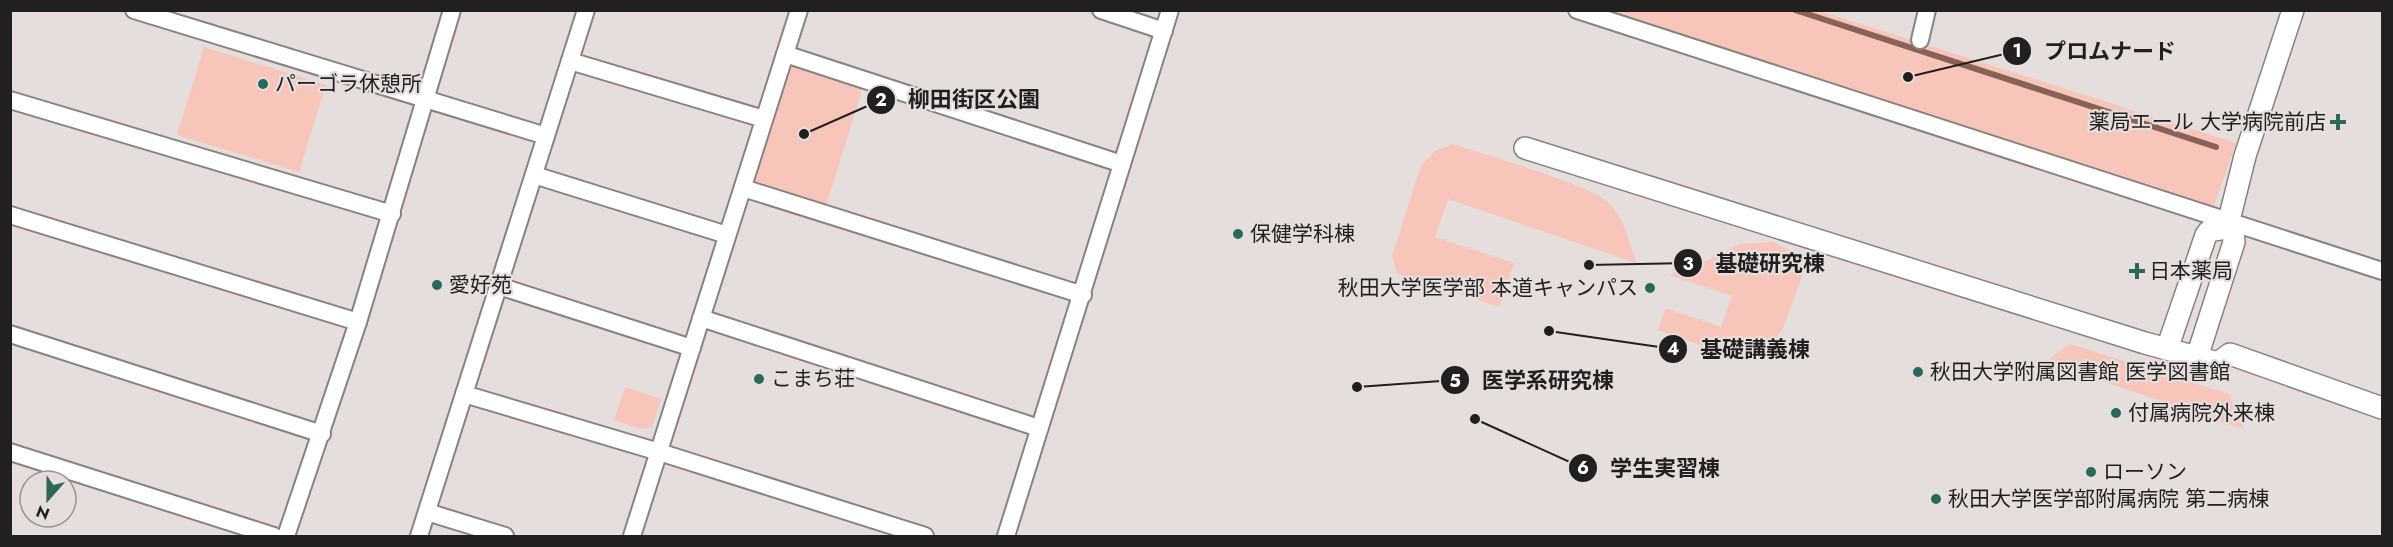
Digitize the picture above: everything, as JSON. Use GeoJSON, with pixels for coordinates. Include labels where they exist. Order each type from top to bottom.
{"type":"FeatureCollection","features":[{"type":"Feature","properties":{"kind":"street"},"geometry":{"type":"LineString","coordinates":[[134,10],[546,136]]}},
{"type":"Feature","properties":{"kind":"street"},"geometry":{"type":"LineString","coordinates":[[286,537],[358,322],[452,10]]}},
{"type":"Feature","properties":{"kind":"street"},"geometry":{"type":"LineString","coordinates":[[419,537],[586,10]]}},
{"type":"Feature","properties":{"kind":"street"},"geometry":{"type":"LineString","coordinates":[[632,537],[799,10]]}},
{"type":"Feature","properties":{"kind":"street"},"geometry":{"type":"LineString","coordinates":[[1101,10],[1164,31]]}},
{"type":"Feature","properties":{"kind":"street"},"geometry":{"type":"LineString","coordinates":[[1006,537],[1170,10]]}},
{"type":"Feature","properties":{"kind":"street"},"geometry":{"type":"LineString","coordinates":[[1577,10],[2228,225],[2382,271]]}},
{"type":"Feature","properties":{"kind":"street"},"geometry":{"type":"LineString","coordinates":[[1920,40],[1927,10]]}},
{"type":"Feature","properties":{"kind":"street"},"geometry":{"type":"LineString","coordinates":[[2228,225],[2245,156],[2293,10]]}},
{"type":"Feature","properties":{"kind":"street"},"geometry":{"type":"LineString","coordinates":[[785,54],[1122,164]]}},
{"type":"Feature","properties":{"kind":"street"},"geometry":{"type":"LineString","coordinates":[[570,61],[764,119]]}},
{"type":"Feature","properties":{"kind":"street"},"geometry":{"type":"LineString","coordinates":[[10,100],[392,214]]}},
{"type":"Feature","properties":{"kind":"street"},"geometry":{"type":"LineString","coordinates":[[1526,148],[2167,349],[2218,363],[2230,354],[2382,408]]}},
{"type":"Feature","properties":{"kind":"street"},"geometry":{"type":"LineString","coordinates":[[534,175],[727,235]]}},
{"type":"Feature","properties":{"kind":"street"},"geometry":{"type":"LineString","coordinates":[[742,188],[1083,295]]}},
{"type":"Feature","properties":{"kind":"street"},"geometry":{"type":"LineString","coordinates":[[10,215],[358,322]]}},
{"type":"Feature","properties":{"kind":"street"},"geometry":{"type":"LineString","coordinates":[[2167,349],[2206,235],[2209,231],[2228,225]]}},
{"type":"Feature","properties":{"kind":"street"},"geometry":{"type":"LineString","coordinates":[[2197,357],[2234,242],[2233,231],[2228,225]]}},
{"type":"Feature","properties":{"kind":"street"},"geometry":{"type":"LineString","coordinates":[[499,286],[692,348]]}},
{"type":"Feature","properties":{"kind":"street"},"geometry":{"type":"LineString","coordinates":[[701,318],[1039,428]]}},
{"type":"Feature","properties":{"kind":"street"},"geometry":{"type":"LineString","coordinates":[[10,334],[322,434]]}},
{"type":"Feature","properties":{"kind":"street"},"geometry":{"type":"LineString","coordinates":[[464,394],[659,452],[924,537]]}},
{"type":"Feature","properties":{"kind":"street"},"geometry":{"type":"LineString","coordinates":[[10,452],[274,537]]}},
{"type":"Feature","properties":{"kind":"street"},"geometry":{"type":"LineString","coordinates":[[427,512],[505,537]]}},
{"type":"Feature","properties":{"kind":"shaded area"},"geometry":{"type":"Polygon","coordinates":[[[1574,11],[1820,11],[2236,143],[2213,209],[1574,11]]]}},
{"type":"Feature","properties":{"kind":"shaded area"},"geometry":{"type":"Polygon","coordinates":[[[204,47],[326,85],[299,172],[177,135],[204,47]]]}},
{"type":"Feature","properties":{"kind":"shaded area"},"geometry":{"type":"Polygon","coordinates":[[[785,54],[865,80],[824,213],[743,188],[785,54]]]}},
{"type":"Feature","properties":{"kind":"shaded area"},"geometry":{"type":"Polygon","coordinates":[[[1453,144],[1561,180],[1600,197],[1610,204],[1619,217],[1636,263],[1448,199],[1435,237],[1514,263],[1499,307],[1397,273],[1392,256],[1421,165],[1435,151],[1453,144]]]}},
{"type":"Feature","properties":{"kind":"shaded area"},"geometry":{"type":"Polygon","coordinates":[[[1772,242],[1797,254],[1803,274],[1782,331],[1760,356],[1736,358],[1658,330],[1665,308],[1721,327],[1732,296],[1669,275],[1702,263],[1740,244],[1772,242]]]}},
{"type":"Feature","properties":{"kind":"shaded area"},"geometry":{"type":"Polygon","coordinates":[[[2070,344],[2229,394],[2244,429],[2045,362],[2070,344]]]}},
{"type":"Feature","properties":{"kind":"shaded area"},"geometry":{"type":"Polygon","coordinates":[[[625,387],[661,399],[652,427],[641,429],[614,420],[625,387]]]}},
{"type":"Feature","properties":{"kind":"waterway"},"geometry":{"type":"LineString","coordinates":[[1795,10],[2216,147]]}},
{"type":"Feature","properties":{"kind":"place","name":"プロムナード"},"geometry":{"type":"Point","coordinates":[1908,77]}},
{"type":"Feature","properties":{"kind":"place","name":"パーゴラ休憩所"},"geometry":{"type":"Point","coordinates":[263,84]}},
{"type":"Feature","properties":{"kind":"place","name":"薬局エール 大学病院前店"},"geometry":{"type":"Point","coordinates":[2338,122]}},
{"type":"Feature","properties":{"kind":"place","name":"柳田街区公園"},"geometry":{"type":"Point","coordinates":[804,134]}},
{"type":"Feature","properties":{"kind":"place","name":"保健学科棟"},"geometry":{"type":"Point","coordinates":[1238,234]}},
{"type":"Feature","properties":{"kind":"place","name":"基礎研究棟"},"geometry":{"type":"Point","coordinates":[1589,265]}},
{"type":"Feature","properties":{"kind":"place","name":"日本薬局"},"geometry":{"type":"Point","coordinates":[2137,271]}},
{"type":"Feature","properties":{"kind":"place","name":"愛好苑"},"geometry":{"type":"Point","coordinates":[437,285]}},
{"type":"Feature","properties":{"kind":"place","name":"秋田大学医学部 本道キャンパス"},"geometry":{"type":"Point","coordinates":[1650,288]}},
{"type":"Feature","properties":{"kind":"place","name":"基礎講義棟"},"geometry":{"type":"Point","coordinates":[1549,331]}},
{"type":"Feature","properties":{"kind":"place","name":"秋田大学附属図書館 医学図書館"},"geometry":{"type":"Point","coordinates":[1918,372]}},
{"type":"Feature","properties":{"kind":"place","name":"こまち荘"},"geometry":{"type":"Point","coordinates":[759,379]}},
{"type":"Feature","properties":{"kind":"place","name":"医学系研究棟"},"geometry":{"type":"Point","coordinates":[1357,387]}},
{"type":"Feature","properties":{"kind":"place","name":"付属病院外来棟"},"geometry":{"type":"Point","coordinates":[2116,413]}},
{"type":"Feature","properties":{"kind":"place","name":"学生実習棟"},"geometry":{"type":"Point","coordinates":[1475,419]}},
{"type":"Feature","properties":{"kind":"place","name":"ローソン"},"geometry":{"type":"Point","coordinates":[2091,472]}},
{"type":"Feature","properties":{"kind":"place","name":"秋田大学医学部附属病院 第二病棟"},"geometry":{"type":"Point","coordinates":[1936,499]}}]}
